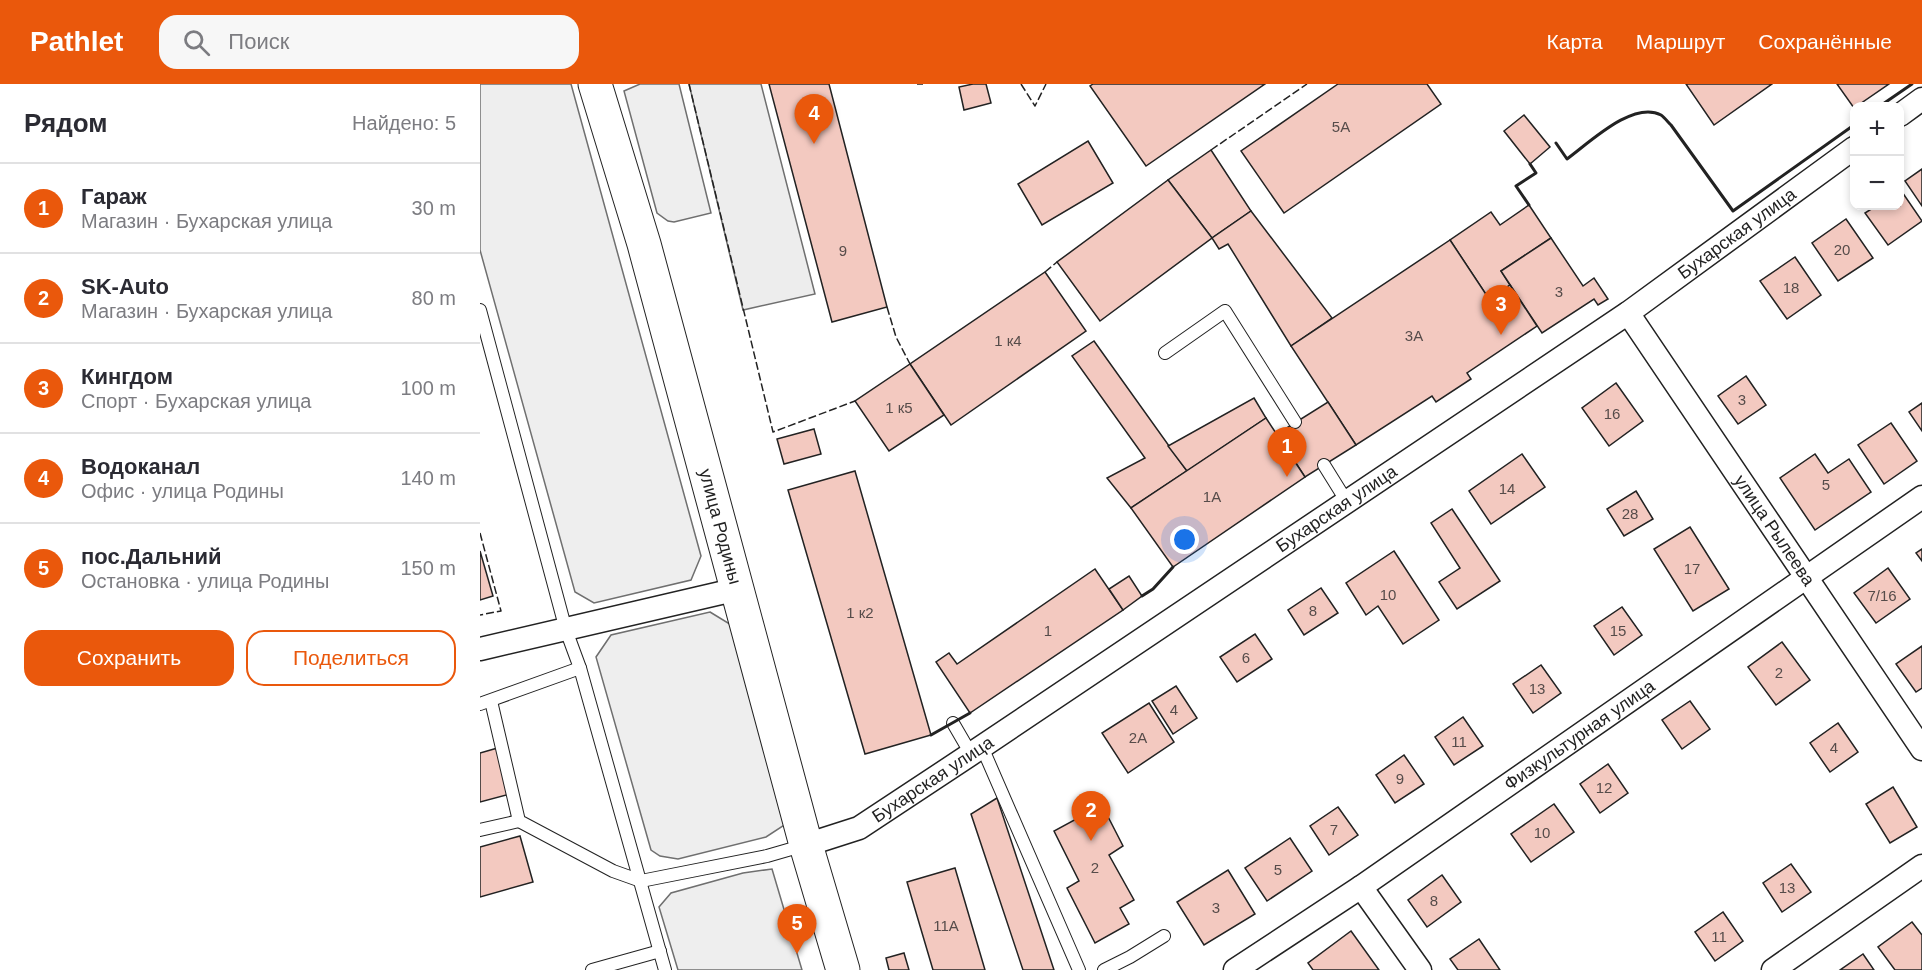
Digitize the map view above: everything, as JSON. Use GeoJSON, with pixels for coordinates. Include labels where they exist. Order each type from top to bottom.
{"type":"FeatureCollection","features":[{"type":"Feature","properties":{"kind":"street","name":"улица Родины"},"geometry":{"type":"LineString","coordinates":[[596,84],[644,243],[806,845],[843,970]]}},
{"type":"Feature","properties":{"kind":"street"},"geometry":{"type":"LineString","coordinates":[[1904,112],[1922,99]]}},
{"type":"Feature","properties":{"kind":"street","name":"Бухарская улица"},"geometry":{"type":"LineString","coordinates":[[806,845],[859,828],[1628,313],[1850,151]]}},
{"type":"Feature","properties":{"kind":"street","name":"улица Рылеева"},"geometry":{"type":"LineString","coordinates":[[1628,313],[1922,749]]}},
{"type":"Feature","properties":{"kind":"street","name":"Физкультурная улица"},"geometry":{"type":"LineString","coordinates":[[1235,970],[1361,887],[1922,497]]}},
{"type":"Feature","properties":{"kind":"street"},"geometry":{"type":"LineString","coordinates":[[480,649],[738,589]]}},
{"type":"Feature","properties":{"kind":"street"},"geometry":{"type":"LineString","coordinates":[[1773,970],[1922,866]]}},
{"type":"Feature","properties":{"kind":"street"},"geometry":{"type":"LineString","coordinates":[[1361,887],[1420,970]]}},
{"type":"Feature","properties":{"kind":"lane"},"geometry":{"type":"LineString","coordinates":[[480,310],[566,630],[580,668],[665,970]]}},
{"type":"Feature","properties":{"kind":"lane"},"geometry":{"type":"LineString","coordinates":[[1165,353],[1225,311],[1295,422]]}},
{"type":"Feature","properties":{"kind":"lane"},"geometry":{"type":"LineString","coordinates":[[1324,465],[1347,502]]}},
{"type":"Feature","properties":{"kind":"lane"},"geometry":{"type":"LineString","coordinates":[[519,821],[485,703],[580,668]]}},
{"type":"Feature","properties":{"kind":"lane"},"geometry":{"type":"LineString","coordinates":[[953,723],[976,750],[1079,970]]}},
{"type":"Feature","properties":{"kind":"lane"},"geometry":{"type":"LineString","coordinates":[[480,830],[519,821],[613,871],[641,881],[767,856],[806,845]]}},
{"type":"Feature","properties":{"kind":"lane"},"geometry":{"type":"LineString","coordinates":[[1104,970],[1164,936]]}},
{"type":"Feature","properties":{"kind":"lane"},"geometry":{"type":"LineString","coordinates":[[592,970],[660,951]]}},
{"type":"Feature","properties":{"kind":"shaded area"},"geometry":{"type":"Polygon","coordinates":[[[480,84],[571,84],[701,556],[691,580],[594,603],[575,592],[480,250],[480,84]]]}},
{"type":"Feature","properties":{"kind":"shaded area"},"geometry":{"type":"Polygon","coordinates":[[[640,84],[679,84],[711,213],[674,222],[668,221],[657,213],[624,91],[640,84]]]}},
{"type":"Feature","properties":{"kind":"shaded area"},"geometry":{"type":"Polygon","coordinates":[[[689,84],[761,84],[815,294],[743,310],[689,84]]]}},
{"type":"Feature","properties":{"kind":"shaded area"},"geometry":{"type":"Polygon","coordinates":[[[710,612],[733,626],[786,824],[766,837],[678,859],[660,856],[651,850],[596,657],[611,635],[710,612]]]}},
{"type":"Feature","properties":{"kind":"shaded area"},"geometry":{"type":"Polygon","coordinates":[[[772,869],[802,970],[678,970],[659,907],[671,893],[743,873],[772,869]]]}},
{"type":"Feature","properties":{"kind":"building"},"geometry":{"type":"Polygon","coordinates":[[[769,84],[829,84],[887,307],[832,322],[769,84]]]}},
{"type":"Feature","properties":{"kind":"building"},"geometry":{"type":"Polygon","coordinates":[[[986,84],[991,103],[964,110],[959,87],[986,84]]]}},
{"type":"Feature","properties":{"kind":"building"},"geometry":{"type":"Polygon","coordinates":[[[1093,84],[1265,84],[1146,166],[1090,86],[1093,84]]]}},
{"type":"Feature","properties":{"kind":"building"},"geometry":{"type":"Polygon","coordinates":[[[1338,84],[1427,84],[1441,104],[1284,213],[1241,151],[1338,84]]]}},
{"type":"Feature","properties":{"kind":"building"},"geometry":{"type":"Polygon","coordinates":[[[1686,84],[1772,84],[1714,125],[1686,84]]]}},
{"type":"Feature","properties":{"kind":"building"},"geometry":{"type":"Polygon","coordinates":[[[1837,84],[1889,84],[1863,102],[1850,102],[1837,84]]]}},
{"type":"Feature","properties":{"kind":"building"},"geometry":{"type":"Polygon","coordinates":[[[1524,115],[1550,147],[1530,164],[1504,131],[1524,115]]]}},
{"type":"Feature","properties":{"kind":"building"},"geometry":{"type":"Polygon","coordinates":[[[1088,141],[1113,183],[1042,225],[1018,184],[1088,141]]]}},
{"type":"Feature","properties":{"kind":"building"},"geometry":{"type":"Polygon","coordinates":[[[1211,150],[1251,211],[1212,238],[1168,180],[1211,150]]]}},
{"type":"Feature","properties":{"kind":"building"},"geometry":{"type":"Polygon","coordinates":[[[1922,169],[1922,206],[1905,181],[1922,169]]]}},
{"type":"Feature","properties":{"kind":"building"},"geometry":{"type":"Polygon","coordinates":[[[1168,180],[1212,238],[1100,321],[1057,262],[1168,180]]]}},
{"type":"Feature","properties":{"kind":"building"},"geometry":{"type":"Polygon","coordinates":[[[1904,195],[1922,221],[1888,245],[1865,213],[1870,210],[1904,210],[1904,195]]]}},
{"type":"Feature","properties":{"kind":"building"},"geometry":{"type":"Polygon","coordinates":[[[1529,205],[1551,238],[1501,271],[1510,285],[1489,299],[1450,240],[1491,212],[1500,225],[1529,205]]]}},
{"type":"Feature","properties":{"kind":"building"},"geometry":{"type":"Polygon","coordinates":[[[1251,211],[1332,318],[1291,346],[1228,244],[1219,249],[1212,238],[1251,211]]]}},
{"type":"Feature","properties":{"kind":"building"},"geometry":{"type":"Polygon","coordinates":[[[1846,219],[1873,258],[1838,281],[1812,243],[1846,219]]]}},
{"type":"Feature","properties":{"kind":"building"},"geometry":{"type":"Polygon","coordinates":[[[1551,238],[1583,286],[1594,278],[1608,299],[1598,305],[1594,299],[1542,333],[1501,271],[1551,238]]]}},
{"type":"Feature","properties":{"kind":"building"},"geometry":{"type":"Polygon","coordinates":[[[1450,240],[1489,299],[1510,285],[1537,326],[1467,373],[1471,379],[1436,402],[1432,396],[1356,445],[1291,346],[1450,240]]]}},
{"type":"Feature","properties":{"kind":"building"},"geometry":{"type":"Polygon","coordinates":[[[1795,257],[1821,295],[1787,319],[1760,281],[1795,257]]]}},
{"type":"Feature","properties":{"kind":"building"},"geometry":{"type":"Polygon","coordinates":[[[1045,272],[1086,331],[951,425],[910,364],[1045,272]]]}},
{"type":"Feature","properties":{"kind":"building"},"geometry":{"type":"Polygon","coordinates":[[[1094,341],[1187,471],[1131,508],[1107,478],[1145,458],[1072,356],[1094,341]]]}},
{"type":"Feature","properties":{"kind":"building"},"geometry":{"type":"Polygon","coordinates":[[[910,364],[944,415],[889,451],[855,401],[910,364]]]}},
{"type":"Feature","properties":{"kind":"building"},"geometry":{"type":"Polygon","coordinates":[[[1746,376],[1766,405],[1738,424],[1718,396],[1746,376]]]}},
{"type":"Feature","properties":{"kind":"building"},"geometry":{"type":"Polygon","coordinates":[[[1616,383],[1643,421],[1609,446],[1582,408],[1616,383]]]}},
{"type":"Feature","properties":{"kind":"building"},"geometry":{"type":"Polygon","coordinates":[[[1254,398],[1266,418],[1187,471],[1168,446],[1254,398]]]}},
{"type":"Feature","properties":{"kind":"building"},"geometry":{"type":"Polygon","coordinates":[[[1328,402],[1356,445],[1305,477],[1277,434],[1328,402]]]}},
{"type":"Feature","properties":{"kind":"building"},"geometry":{"type":"Polygon","coordinates":[[[1922,403],[1922,431],[1909,412],[1922,403]]]}},
{"type":"Feature","properties":{"kind":"building"},"geometry":{"type":"Polygon","coordinates":[[[1266,418],[1305,477],[1173,567],[1131,508],[1266,418]]]}},
{"type":"Feature","properties":{"kind":"building"},"geometry":{"type":"Polygon","coordinates":[[[1891,423],[1917,461],[1884,484],[1858,445],[1891,423]]]}},
{"type":"Feature","properties":{"kind":"building"},"geometry":{"type":"Polygon","coordinates":[[[814,429],[821,454],[784,464],[777,439],[814,429]]]}},
{"type":"Feature","properties":{"kind":"building"},"geometry":{"type":"Polygon","coordinates":[[[1522,454],[1545,487],[1491,524],[1469,491],[1522,454]]]}},
{"type":"Feature","properties":{"kind":"building"},"geometry":{"type":"Polygon","coordinates":[[[1815,454],[1828,473],[1849,459],[1871,492],[1815,530],[1780,478],[1815,454]]]}},
{"type":"Feature","properties":{"kind":"building"},"geometry":{"type":"Polygon","coordinates":[[[855,471],[931,735],[865,754],[788,490],[855,471]]]}},
{"type":"Feature","properties":{"kind":"building"},"geometry":{"type":"Polygon","coordinates":[[[1636,491],[1653,519],[1624,536],[1607,509],[1636,491]]]}},
{"type":"Feature","properties":{"kind":"building"},"geometry":{"type":"Polygon","coordinates":[[[1452,509],[1500,581],[1457,609],[1439,582],[1460,568],[1431,523],[1452,509]]]}},
{"type":"Feature","properties":{"kind":"building"},"geometry":{"type":"Polygon","coordinates":[[[1690,527],[1729,589],[1693,611],[1654,549],[1690,527]]]}},
{"type":"Feature","properties":{"kind":"building"},"geometry":{"type":"Polygon","coordinates":[[[1922,549],[1922,561],[1916,553],[1922,549]]]}},
{"type":"Feature","properties":{"kind":"building"},"geometry":{"type":"Polygon","coordinates":[[[480,551],[493,596],[480,600],[480,551]]]}},
{"type":"Feature","properties":{"kind":"building"},"geometry":{"type":"Polygon","coordinates":[[[1394,551],[1439,620],[1403,644],[1378,606],[1366,615],[1346,583],[1394,551]]]}},
{"type":"Feature","properties":{"kind":"building"},"geometry":{"type":"Polygon","coordinates":[[[1888,568],[1910,599],[1876,623],[1854,593],[1888,568]]]}},
{"type":"Feature","properties":{"kind":"building"},"geometry":{"type":"Polygon","coordinates":[[[1095,569],[1123,610],[970,713],[936,662],[949,653],[957,664],[1095,569]]]}},
{"type":"Feature","properties":{"kind":"building"},"geometry":{"type":"Polygon","coordinates":[[[1129,576],[1142,596],[1123,610],[1109,589],[1129,576]]]}},
{"type":"Feature","properties":{"kind":"building"},"geometry":{"type":"Polygon","coordinates":[[[1321,588],[1338,613],[1304,635],[1288,610],[1321,588]]]}},
{"type":"Feature","properties":{"kind":"building"},"geometry":{"type":"Polygon","coordinates":[[[1622,607],[1642,635],[1614,655],[1594,626],[1622,607]]]}},
{"type":"Feature","properties":{"kind":"building"},"geometry":{"type":"Polygon","coordinates":[[[1255,634],[1272,659],[1237,682],[1220,657],[1255,634]]]}},
{"type":"Feature","properties":{"kind":"building"},"geometry":{"type":"Polygon","coordinates":[[[1782,642],[1810,680],[1776,705],[1748,667],[1782,642]]]}},
{"type":"Feature","properties":{"kind":"building"},"geometry":{"type":"Polygon","coordinates":[[[1922,646],[1922,688],[1916,692],[1896,664],[1922,646]]]}},
{"type":"Feature","properties":{"kind":"building"},"geometry":{"type":"Polygon","coordinates":[[[1541,665],[1561,693],[1533,713],[1513,684],[1541,665]]]}},
{"type":"Feature","properties":{"kind":"building"},"geometry":{"type":"Polygon","coordinates":[[[1176,686],[1197,718],[1173,734],[1152,701],[1176,686]]]}},
{"type":"Feature","properties":{"kind":"building"},"geometry":{"type":"Polygon","coordinates":[[[1690,701],[1710,729],[1682,749],[1662,720],[1690,701]]]}},
{"type":"Feature","properties":{"kind":"building"},"geometry":{"type":"Polygon","coordinates":[[[1149,703],[1174,742],[1128,773],[1102,733],[1149,703]]]}},
{"type":"Feature","properties":{"kind":"building"},"geometry":{"type":"Polygon","coordinates":[[[1463,717],[1483,746],[1454,765],[1435,737],[1463,717]]]}},
{"type":"Feature","properties":{"kind":"building"},"geometry":{"type":"Polygon","coordinates":[[[1838,723],[1858,752],[1830,772],[1810,743],[1838,723]]]}},
{"type":"Feature","properties":{"kind":"building"},"geometry":{"type":"Polygon","coordinates":[[[501,747],[514,793],[480,802],[480,753],[501,747]]]}},
{"type":"Feature","properties":{"kind":"building"},"geometry":{"type":"Polygon","coordinates":[[[1404,755],[1424,784],[1395,803],[1376,775],[1404,755]]]}},
{"type":"Feature","properties":{"kind":"building"},"geometry":{"type":"Polygon","coordinates":[[[1608,764],[1628,793],[1600,813],[1580,784],[1608,764]]]}},
{"type":"Feature","properties":{"kind":"building"},"geometry":{"type":"Polygon","coordinates":[[[1893,787],[1917,827],[1890,843],[1866,804],[1893,787]]]}},
{"type":"Feature","properties":{"kind":"building"},"geometry":{"type":"Polygon","coordinates":[[[997,798],[1054,970],[1023,970],[971,814],[997,798]]]}},
{"type":"Feature","properties":{"kind":"building"},"geometry":{"type":"Polygon","coordinates":[[[1554,804],[1574,832],[1531,862],[1511,834],[1554,804]]]}},
{"type":"Feature","properties":{"kind":"building"},"geometry":{"type":"Polygon","coordinates":[[[1102,805],[1123,846],[1109,855],[1134,900],[1120,908],[1129,924],[1095,943],[1067,888],[1079,881],[1054,831],[1102,805]]]}},
{"type":"Feature","properties":{"kind":"building"},"geometry":{"type":"Polygon","coordinates":[[[1338,807],[1358,835],[1329,855],[1310,826],[1338,807]]]}},
{"type":"Feature","properties":{"kind":"building"},"geometry":{"type":"Polygon","coordinates":[[[520,836],[533,882],[480,897],[480,847],[520,836]]]}},
{"type":"Feature","properties":{"kind":"building"},"geometry":{"type":"Polygon","coordinates":[[[1290,838],[1312,871],[1267,901],[1245,868],[1290,838]]]}},
{"type":"Feature","properties":{"kind":"building"},"geometry":{"type":"Polygon","coordinates":[[[1791,864],[1811,892],[1782,912],[1763,883],[1791,864]]]}},
{"type":"Feature","properties":{"kind":"building"},"geometry":{"type":"Polygon","coordinates":[[[955,868],[985,970],[933,970],[907,882],[955,868]]]}},
{"type":"Feature","properties":{"kind":"building"},"geometry":{"type":"Polygon","coordinates":[[[1228,870],[1255,914],[1204,945],[1177,902],[1228,870]]]}},
{"type":"Feature","properties":{"kind":"building"},"geometry":{"type":"Polygon","coordinates":[[[1442,875],[1461,902],[1427,927],[1408,900],[1442,875]]]}},
{"type":"Feature","properties":{"kind":"building"},"geometry":{"type":"Polygon","coordinates":[[[1723,912],[1743,941],[1715,961],[1695,932],[1723,912]]]}},
{"type":"Feature","properties":{"kind":"building"},"geometry":{"type":"Polygon","coordinates":[[[1912,922],[1922,935],[1922,970],[1895,970],[1878,947],[1912,922]]]}},
{"type":"Feature","properties":{"kind":"building"},"geometry":{"type":"Polygon","coordinates":[[[1351,931],[1379,970],[1313,970],[1308,963],[1351,931]]]}},
{"type":"Feature","properties":{"kind":"building"},"geometry":{"type":"Polygon","coordinates":[[[1479,939],[1500,970],[1458,970],[1450,959],[1479,939]]]}},
{"type":"Feature","properties":{"kind":"building"},"geometry":{"type":"Polygon","coordinates":[[[904,953],[909,970],[889,970],[886,958],[904,953]]]}},
{"type":"Feature","properties":{"kind":"building"},"geometry":{"type":"Polygon","coordinates":[[[1863,954],[1874,970],[1840,970],[1863,954]]]}},
{"type":"Feature","properties":{"kind":"fence"},"geometry":{"type":"LineString","coordinates":[[689,84],[773,432],[855,401]]}},
{"type":"Feature","properties":{"kind":"fence"},"geometry":{"type":"LineString","coordinates":[[917,84],[923,84]]}},
{"type":"Feature","properties":{"kind":"fence"},"geometry":{"type":"LineString","coordinates":[[1021,84],[1035,106],[1046,84]]}},
{"type":"Feature","properties":{"kind":"fence"},"geometry":{"type":"LineString","coordinates":[[1211,150],[1307,84]]}},
{"type":"Feature","properties":{"kind":"fence"},"geometry":{"type":"LineString","coordinates":[[1045,272],[1057,262]]}},
{"type":"Feature","properties":{"kind":"fence"},"geometry":{"type":"LineString","coordinates":[[887,307],[896,337],[910,364]]}},
{"type":"Feature","properties":{"kind":"fence"},"geometry":{"type":"LineString","coordinates":[[480,533],[501,611],[480,615]]}},
{"type":"Feature","properties":{"kind":"wall"},"geometry":{"type":"LineString","coordinates":[[1886,102],[1912,84]]}},
{"type":"Feature","properties":{"kind":"wall"},"geometry":{"type":"LineString","coordinates":[[1556,143],[1567,159],[1599,134],[1625,118],[1638,113],[1650,112],[1661,115],[1671,125],[1733,211],[1850,128]]}},
{"type":"Feature","properties":{"kind":"wall"},"geometry":{"type":"LineString","coordinates":[[1529,205],[1516,186],[1536,173],[1530,164]]}},
{"type":"Feature","properties":{"kind":"wall"},"geometry":{"type":"LineString","coordinates":[[1142,596],[1153,589],[1173,567]]}},
{"type":"Feature","properties":{"kind":"wall"},"geometry":{"type":"LineString","coordinates":[[931,735],[970,713]]}},
{"type":"Feature","properties":{"kind":"place","name":"Водоканал"},"geometry":{"type":"Point","coordinates":[814,144]}},
{"type":"Feature","properties":{"kind":"place","name":"Кингдом"},"geometry":{"type":"Point","coordinates":[1501,335]}},
{"type":"Feature","properties":{"kind":"place","name":"Гараж"},"geometry":{"type":"Point","coordinates":[1287,477]}},
{"type":"Feature","properties":{"kind":"place","name":"SK-Auto"},"geometry":{"type":"Point","coordinates":[1091,841]}},
{"type":"Feature","properties":{"kind":"place","name":"пос.Дальний"},"geometry":{"type":"Point","coordinates":[797,954]}}]}
